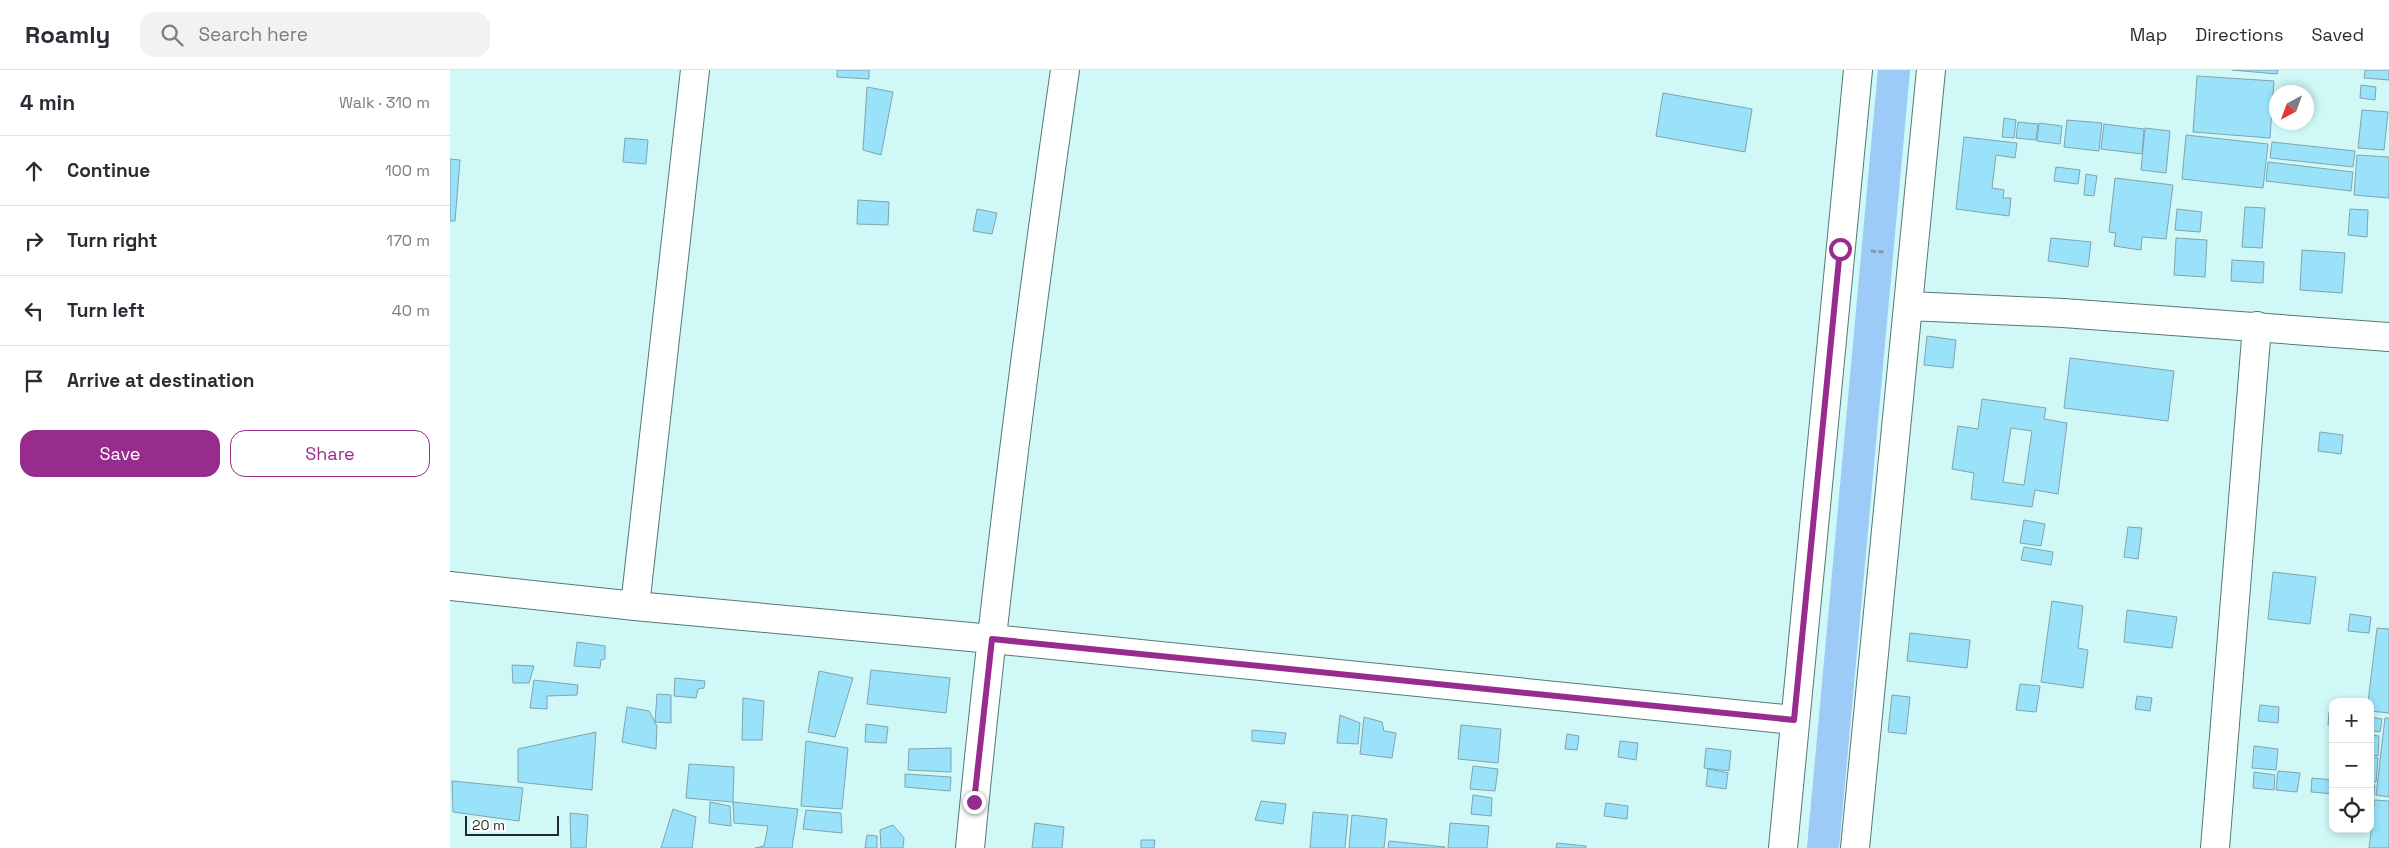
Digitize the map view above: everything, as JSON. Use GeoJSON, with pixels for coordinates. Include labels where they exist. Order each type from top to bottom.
{"type":"FeatureCollection","features":[{"type":"Feature","properties":{"kind":"street"},"geometry":{"type":"LineString","coordinates":[[635,606],[694,70]]}},
{"type":"Feature","properties":{"kind":"street"},"geometry":{"type":"LineString","coordinates":[[970,848],[992,639],[1045,214],[1066,70]]}},
{"type":"Feature","properties":{"kind":"street"},"geometry":{"type":"LineString","coordinates":[[1783,848],[1858,70]]}},
{"type":"Feature","properties":{"kind":"street"},"geometry":{"type":"LineString","coordinates":[[1855,848],[1931,70]]}},
{"type":"Feature","properties":{"kind":"street"},"geometry":{"type":"LineString","coordinates":[[1909,306],[2063,313],[2389,337]]}},
{"type":"Feature","properties":{"kind":"street"},"geometry":{"type":"LineString","coordinates":[[2215,848],[2257,326]]}},
{"type":"Feature","properties":{"kind":"street"},"geometry":{"type":"LineString","coordinates":[[450,586],[635,606],[992,639],[1794,720]]}},
{"type":"Feature","properties":{"kind":"path"},"geometry":{"type":"LineString","coordinates":[[1862,250],[1892,252]]}},
{"type":"Feature","properties":{"kind":"building"},"geometry":{"type":"Polygon","coordinates":[[[837,70],[869,70],[869,79],[837,77],[837,70]]]}},
{"type":"Feature","properties":{"kind":"building"},"geometry":{"type":"Polygon","coordinates":[[[2232,70],[2278,70],[2277,74],[2232,70]]]}},
{"type":"Feature","properties":{"kind":"building"},"geometry":{"type":"Polygon","coordinates":[[[2365,70],[2389,70],[2389,80],[2364,78],[2365,70]]]}},
{"type":"Feature","properties":{"kind":"building"},"geometry":{"type":"Polygon","coordinates":[[[2197,76],[2274,81],[2274,85],[2269,85],[2270,138],[2193,132],[2197,76]]]}},
{"type":"Feature","properties":{"kind":"building"},"geometry":{"type":"Polygon","coordinates":[[[2361,85],[2376,87],[2375,100],[2360,98],[2361,85]]]}},
{"type":"Feature","properties":{"kind":"building"},"geometry":{"type":"Polygon","coordinates":[[[867,87],[893,92],[881,155],[863,150],[867,87]]]}},
{"type":"Feature","properties":{"kind":"building"},"geometry":{"type":"Polygon","coordinates":[[[1663,93],[1752,109],[1745,152],[1656,136],[1663,93]]]}},
{"type":"Feature","properties":{"kind":"building"},"geometry":{"type":"Polygon","coordinates":[[[2362,110],[2388,112],[2384,150],[2358,148],[2362,110]]]}},
{"type":"Feature","properties":{"kind":"building"},"geometry":{"type":"Polygon","coordinates":[[[2004,118],[2016,120],[2014,138],[2002,137],[2004,118]]]}},
{"type":"Feature","properties":{"kind":"building"},"geometry":{"type":"Polygon","coordinates":[[[2067,120],[2102,123],[2099,151],[2064,147],[2067,120]]]}},
{"type":"Feature","properties":{"kind":"building"},"geometry":{"type":"Polygon","coordinates":[[[2018,122],[2038,124],[2036,140],[2016,138],[2018,122]]]}},
{"type":"Feature","properties":{"kind":"building"},"geometry":{"type":"Polygon","coordinates":[[[2039,123],[2062,126],[2060,144],[2037,141],[2039,123]]]}},
{"type":"Feature","properties":{"kind":"building"},"geometry":{"type":"Polygon","coordinates":[[[2104,124],[2144,129],[2142,154],[2101,149],[2104,124]]]}},
{"type":"Feature","properties":{"kind":"building"},"geometry":{"type":"Polygon","coordinates":[[[2145,128],[2170,131],[2166,173],[2141,170],[2145,128]]]}},
{"type":"Feature","properties":{"kind":"building"},"geometry":{"type":"Polygon","coordinates":[[[2186,135],[2268,144],[2263,188],[2182,179],[2186,135]]]}},
{"type":"Feature","properties":{"kind":"building"},"geometry":{"type":"Polygon","coordinates":[[[1964,137],[2017,143],[2015,158],[1996,155],[1992,188],[2004,190],[2003,198],[2011,198],[2009,216],[1956,209],[1964,137]]]}},
{"type":"Feature","properties":{"kind":"building"},"geometry":{"type":"Polygon","coordinates":[[[625,138],[648,140],[646,164],[623,162],[625,138]]]}},
{"type":"Feature","properties":{"kind":"building"},"geometry":{"type":"Polygon","coordinates":[[[2272,142],[2355,151],[2353,167],[2270,158],[2272,142]]]}},
{"type":"Feature","properties":{"kind":"building"},"geometry":{"type":"Polygon","coordinates":[[[2357,155],[2389,157],[2389,198],[2354,195],[2357,155]]]}},
{"type":"Feature","properties":{"kind":"building"},"geometry":{"type":"Polygon","coordinates":[[[450,159],[460,160],[455,221],[450,221],[450,159]]]}},
{"type":"Feature","properties":{"kind":"building"},"geometry":{"type":"Polygon","coordinates":[[[2268,162],[2353,172],[2351,191],[2266,181],[2268,162]]]}},
{"type":"Feature","properties":{"kind":"building"},"geometry":{"type":"Polygon","coordinates":[[[2056,167],[2080,170],[2078,184],[2054,181],[2056,167]]]}},
{"type":"Feature","properties":{"kind":"building"},"geometry":{"type":"Polygon","coordinates":[[[2086,174],[2097,176],[2094,196],[2084,195],[2086,174]]]}},
{"type":"Feature","properties":{"kind":"building"},"geometry":{"type":"Polygon","coordinates":[[[2115,178],[2173,185],[2166,239],[2142,237],[2141,250],[2114,246],[2116,233],[2109,232],[2115,178]]]}},
{"type":"Feature","properties":{"kind":"building"},"geometry":{"type":"Polygon","coordinates":[[[858,200],[889,202],[888,225],[857,224],[858,200]]]}},
{"type":"Feature","properties":{"kind":"building"},"geometry":{"type":"Polygon","coordinates":[[[2245,207],[2265,208],[2262,248],[2242,247],[2245,207]]]}},
{"type":"Feature","properties":{"kind":"building"},"geometry":{"type":"Polygon","coordinates":[[[977,209],[997,213],[992,234],[973,231],[977,209]]]}},
{"type":"Feature","properties":{"kind":"building"},"geometry":{"type":"Polygon","coordinates":[[[2177,209],[2202,212],[2200,232],[2175,230],[2177,209]]]}},
{"type":"Feature","properties":{"kind":"building"},"geometry":{"type":"Polygon","coordinates":[[[2350,209],[2368,210],[2367,237],[2348,235],[2350,209]]]}},
{"type":"Feature","properties":{"kind":"building"},"geometry":{"type":"Polygon","coordinates":[[[2051,238],[2091,242],[2088,267],[2048,261],[2051,238]]]}},
{"type":"Feature","properties":{"kind":"building"},"geometry":{"type":"Polygon","coordinates":[[[2176,238],[2207,240],[2205,277],[2174,275],[2176,238]]]}},
{"type":"Feature","properties":{"kind":"building"},"geometry":{"type":"Polygon","coordinates":[[[2302,250],[2345,253],[2342,293],[2300,290],[2302,250]]]}},
{"type":"Feature","properties":{"kind":"building"},"geometry":{"type":"Polygon","coordinates":[[[2232,260],[2264,262],[2263,283],[2231,281],[2232,260]]]}},
{"type":"Feature","properties":{"kind":"building"},"geometry":{"type":"Polygon","coordinates":[[[1927,336],[1956,340],[1953,368],[1924,365],[1927,336]]]}},
{"type":"Feature","properties":{"kind":"building"},"geometry":{"type":"Polygon","coordinates":[[[2070,358],[2174,371],[2168,421],[2064,408],[2070,358]]]}},
{"type":"Feature","properties":{"kind":"building"},"geometry":{"type":"Polygon","coordinates":[[[1982,399],[2046,408],[2044,419],[2067,423],[2058,494],[2035,490],[2032,507],[1971,499],[1974,473],[1952,469],[1958,426],[1978,429],[1982,399]],[[2011,428],[2003,482],[2024,485],[2032,431],[2011,428]]]}},
{"type":"Feature","properties":{"kind":"building"},"geometry":{"type":"Polygon","coordinates":[[[2320,432],[2343,435],[2341,454],[2318,451],[2320,432]]]}},
{"type":"Feature","properties":{"kind":"building"},"geometry":{"type":"Polygon","coordinates":[[[2024,520],[2045,524],[2041,546],[2020,543],[2024,520]]]}},
{"type":"Feature","properties":{"kind":"building"},"geometry":{"type":"Polygon","coordinates":[[[2128,527],[2142,528],[2138,559],[2124,557],[2128,527]]]}},
{"type":"Feature","properties":{"kind":"building"},"geometry":{"type":"Polygon","coordinates":[[[2024,547],[2053,552],[2051,565],[2021,560],[2024,547]]]}},
{"type":"Feature","properties":{"kind":"building"},"geometry":{"type":"Polygon","coordinates":[[[2273,572],[2316,577],[2310,624],[2268,619],[2273,572]]]}},
{"type":"Feature","properties":{"kind":"building"},"geometry":{"type":"Polygon","coordinates":[[[2052,601],[2083,606],[2078,648],[2088,650],[2083,688],[2041,682],[2052,601]]]}},
{"type":"Feature","properties":{"kind":"building"},"geometry":{"type":"Polygon","coordinates":[[[2127,610],[2177,617],[2172,648],[2124,642],[2127,610]]]}},
{"type":"Feature","properties":{"kind":"building"},"geometry":{"type":"Polygon","coordinates":[[[2350,614],[2371,617],[2369,633],[2348,631],[2350,614]]]}},
{"type":"Feature","properties":{"kind":"building"},"geometry":{"type":"Polygon","coordinates":[[[2377,628],[2389,629],[2389,713],[2374,711],[2374,698],[2368,698],[2377,628]]]}},
{"type":"Feature","properties":{"kind":"building"},"geometry":{"type":"Polygon","coordinates":[[[1910,633],[1970,640],[1967,668],[1907,661],[1910,633]]]}},
{"type":"Feature","properties":{"kind":"building"},"geometry":{"type":"Polygon","coordinates":[[[577,642],[605,646],[605,659],[601,660],[600,668],[574,666],[577,642]]]}},
{"type":"Feature","properties":{"kind":"building"},"geometry":{"type":"Polygon","coordinates":[[[512,665],[534,666],[529,683],[513,683],[512,665]]]}},
{"type":"Feature","properties":{"kind":"building"},"geometry":{"type":"Polygon","coordinates":[[[871,670],[950,678],[946,713],[867,704],[871,670]]]}},
{"type":"Feature","properties":{"kind":"building"},"geometry":{"type":"Polygon","coordinates":[[[819,671],[853,678],[835,737],[808,732],[819,671]]]}},
{"type":"Feature","properties":{"kind":"building"},"geometry":{"type":"Polygon","coordinates":[[[675,678],[705,681],[704,688],[698,689],[696,698],[674,696],[675,678]]]}},
{"type":"Feature","properties":{"kind":"building"},"geometry":{"type":"Polygon","coordinates":[[[534,680],[578,685],[577,695],[547,696],[547,709],[530,708],[534,680]]]}},
{"type":"Feature","properties":{"kind":"building"},"geometry":{"type":"Polygon","coordinates":[[[2020,684],[2040,686],[2036,712],[2016,710],[2020,684]]]}},
{"type":"Feature","properties":{"kind":"building"},"geometry":{"type":"Polygon","coordinates":[[[657,694],[671,695],[671,723],[655,722],[657,694]]]}},
{"type":"Feature","properties":{"kind":"building"},"geometry":{"type":"Polygon","coordinates":[[[1892,695],[1910,697],[1906,734],[1888,732],[1892,695]]]}},
{"type":"Feature","properties":{"kind":"building"},"geometry":{"type":"Polygon","coordinates":[[[2137,696],[2152,698],[2150,711],[2135,709],[2137,696]]]}},
{"type":"Feature","properties":{"kind":"building"},"geometry":{"type":"Polygon","coordinates":[[[743,698],[764,701],[762,740],[742,740],[743,698]]]}},
{"type":"Feature","properties":{"kind":"building"},"geometry":{"type":"Polygon","coordinates":[[[2260,705],[2279,707],[2278,723],[2258,721],[2260,705]]]}},
{"type":"Feature","properties":{"kind":"building"},"geometry":{"type":"Polygon","coordinates":[[[627,707],[649,711],[657,726],[656,749],[622,742],[627,707]]]}},
{"type":"Feature","properties":{"kind":"building"},"geometry":{"type":"Polygon","coordinates":[[[1340,715],[1360,723],[1358,744],[1337,743],[1340,715]]]}},
{"type":"Feature","properties":{"kind":"building"},"geometry":{"type":"Polygon","coordinates":[[[1364,717],[1382,722],[1384,731],[1396,733],[1392,758],[1360,754],[1364,717]]]}},
{"type":"Feature","properties":{"kind":"building"},"geometry":{"type":"Polygon","coordinates":[[[2374,718],[2382,719],[2380,732],[2374,731],[2374,718]]]}},
{"type":"Feature","properties":{"kind":"building"},"geometry":{"type":"Polygon","coordinates":[[[2385,718],[2389,718],[2389,797],[2376,795],[2385,718]]]}},
{"type":"Feature","properties":{"kind":"building"},"geometry":{"type":"Polygon","coordinates":[[[866,724],[888,727],[886,743],[865,742],[866,724]]]}},
{"type":"Feature","properties":{"kind":"building"},"geometry":{"type":"Polygon","coordinates":[[[1461,725],[1501,729],[1498,763],[1458,759],[1461,725]]]}},
{"type":"Feature","properties":{"kind":"building"},"geometry":{"type":"Polygon","coordinates":[[[1252,730],[1286,733],[1284,744],[1252,741],[1252,730]]]}},
{"type":"Feature","properties":{"kind":"building"},"geometry":{"type":"Polygon","coordinates":[[[596,732],[592,790],[518,782],[518,749],[596,732]]]}},
{"type":"Feature","properties":{"kind":"building"},"geometry":{"type":"Polygon","coordinates":[[[1567,734],[1579,736],[1577,750],[1565,749],[1567,734]]]}},
{"type":"Feature","properties":{"kind":"building"},"geometry":{"type":"Polygon","coordinates":[[[2374,735],[2379,736],[2378,756],[2374,756],[2374,735]]]}},
{"type":"Feature","properties":{"kind":"building"},"geometry":{"type":"Polygon","coordinates":[[[806,741],[848,748],[842,809],[801,806],[806,741]]]}},
{"type":"Feature","properties":{"kind":"building"},"geometry":{"type":"Polygon","coordinates":[[[1620,741],[1638,743],[1636,760],[1618,757],[1620,741]]]}},
{"type":"Feature","properties":{"kind":"building"},"geometry":{"type":"Polygon","coordinates":[[[2254,746],[2278,749],[2276,770],[2252,768],[2254,746]]]}},
{"type":"Feature","properties":{"kind":"building"},"geometry":{"type":"Polygon","coordinates":[[[951,748],[951,772],[908,770],[909,749],[951,748]]]}},
{"type":"Feature","properties":{"kind":"building"},"geometry":{"type":"Polygon","coordinates":[[[1706,748],[1731,751],[1729,771],[1704,768],[1706,748]]]}},
{"type":"Feature","properties":{"kind":"building"},"geometry":{"type":"Polygon","coordinates":[[[2374,758],[2378,758],[2376,782],[2374,782],[2374,758]]]}},
{"type":"Feature","properties":{"kind":"building"},"geometry":{"type":"Polygon","coordinates":[[[689,764],[734,767],[733,802],[686,798],[689,764]]]}},
{"type":"Feature","properties":{"kind":"building"},"geometry":{"type":"Polygon","coordinates":[[[1473,766],[1498,769],[1495,791],[1470,789],[1473,766]]]}},
{"type":"Feature","properties":{"kind":"building"},"geometry":{"type":"Polygon","coordinates":[[[1708,769],[1728,773],[1726,789],[1706,786],[1708,769]]]}},
{"type":"Feature","properties":{"kind":"building"},"geometry":{"type":"Polygon","coordinates":[[[2278,771],[2300,773],[2297,792],[2276,790],[2278,771]]]}},
{"type":"Feature","properties":{"kind":"building"},"geometry":{"type":"Polygon","coordinates":[[[2254,772],[2275,775],[2274,790],[2253,788],[2254,772]]]}},
{"type":"Feature","properties":{"kind":"building"},"geometry":{"type":"Polygon","coordinates":[[[905,774],[951,777],[950,791],[905,787],[905,774]]]}},
{"type":"Feature","properties":{"kind":"building"},"geometry":{"type":"Polygon","coordinates":[[[2312,778],[2329,780],[2329,794],[2311,792],[2312,778]]]}},
{"type":"Feature","properties":{"kind":"building"},"geometry":{"type":"Polygon","coordinates":[[[452,781],[523,788],[519,821],[453,812],[452,781]]]}},
{"type":"Feature","properties":{"kind":"building"},"geometry":{"type":"Polygon","coordinates":[[[1473,795],[1492,798],[1491,816],[1471,814],[1473,795]]]}},
{"type":"Feature","properties":{"kind":"building"},"geometry":{"type":"Polygon","coordinates":[[[2374,800],[2389,801],[2389,848],[2369,848],[2371,833],[2374,833],[2374,800]]]}},
{"type":"Feature","properties":{"kind":"building"},"geometry":{"type":"Polygon","coordinates":[[[1261,801],[1286,804],[1283,824],[1255,820],[1261,801]]]}},
{"type":"Feature","properties":{"kind":"building"},"geometry":{"type":"Polygon","coordinates":[[[710,802],[730,806],[731,826],[709,823],[710,802]]]}},
{"type":"Feature","properties":{"kind":"building"},"geometry":{"type":"Polygon","coordinates":[[[733,802],[798,809],[792,848],[755,848],[764,846],[768,826],[734,823],[733,802]]]}},
{"type":"Feature","properties":{"kind":"building"},"geometry":{"type":"Polygon","coordinates":[[[1606,803],[1628,806],[1627,819],[1604,816],[1606,803]]]}},
{"type":"Feature","properties":{"kind":"building"},"geometry":{"type":"Polygon","coordinates":[[[673,809],[696,817],[692,848],[661,848],[673,809]]]}},
{"type":"Feature","properties":{"kind":"building"},"geometry":{"type":"Polygon","coordinates":[[[806,810],[841,813],[842,833],[803,829],[806,810]]]}},
{"type":"Feature","properties":{"kind":"building"},"geometry":{"type":"Polygon","coordinates":[[[1313,812],[1348,815],[1345,848],[1310,848],[1313,812]]]}},
{"type":"Feature","properties":{"kind":"building"},"geometry":{"type":"Polygon","coordinates":[[[570,813],[588,815],[586,848],[571,848],[570,813]]]}},
{"type":"Feature","properties":{"kind":"building"},"geometry":{"type":"Polygon","coordinates":[[[1352,815],[1387,819],[1384,848],[1349,848],[1352,815]]]}},
{"type":"Feature","properties":{"kind":"building"},"geometry":{"type":"Polygon","coordinates":[[[1035,823],[1064,827],[1062,848],[1032,848],[1035,823]]]}},
{"type":"Feature","properties":{"kind":"building"},"geometry":{"type":"Polygon","coordinates":[[[1450,823],[1489,826],[1487,848],[1448,848],[1450,823]]]}},
{"type":"Feature","properties":{"kind":"building"},"geometry":{"type":"Polygon","coordinates":[[[893,825],[904,838],[903,848],[881,848],[880,830],[893,825]]]}},
{"type":"Feature","properties":{"kind":"building"},"geometry":{"type":"Polygon","coordinates":[[[867,835],[877,836],[877,848],[865,848],[867,835]]]}},
{"type":"Feature","properties":{"kind":"building"},"geometry":{"type":"Polygon","coordinates":[[[1141,840],[1155,840],[1154,848],[1141,848],[1141,840]]]}},
{"type":"Feature","properties":{"kind":"building"},"geometry":{"type":"Polygon","coordinates":[[[1389,841],[1445,847],[1445,848],[1388,848],[1389,841]]]}},
{"type":"Feature","properties":{"kind":"building"},"geometry":{"type":"Polygon","coordinates":[[[1557,843],[1586,846],[1586,848],[1556,848],[1557,843]]]}},
{"type":"Feature","properties":{"kind":"waterway"},"geometry":{"type":"LineString","coordinates":[[1823,848],[1894,70]]}},
{"type":"Feature","properties":{"kind":"route"},"geometry":{"type":"LineString","coordinates":[[974,802],[992,639],[1794,720],[1840,249]]}}]}
